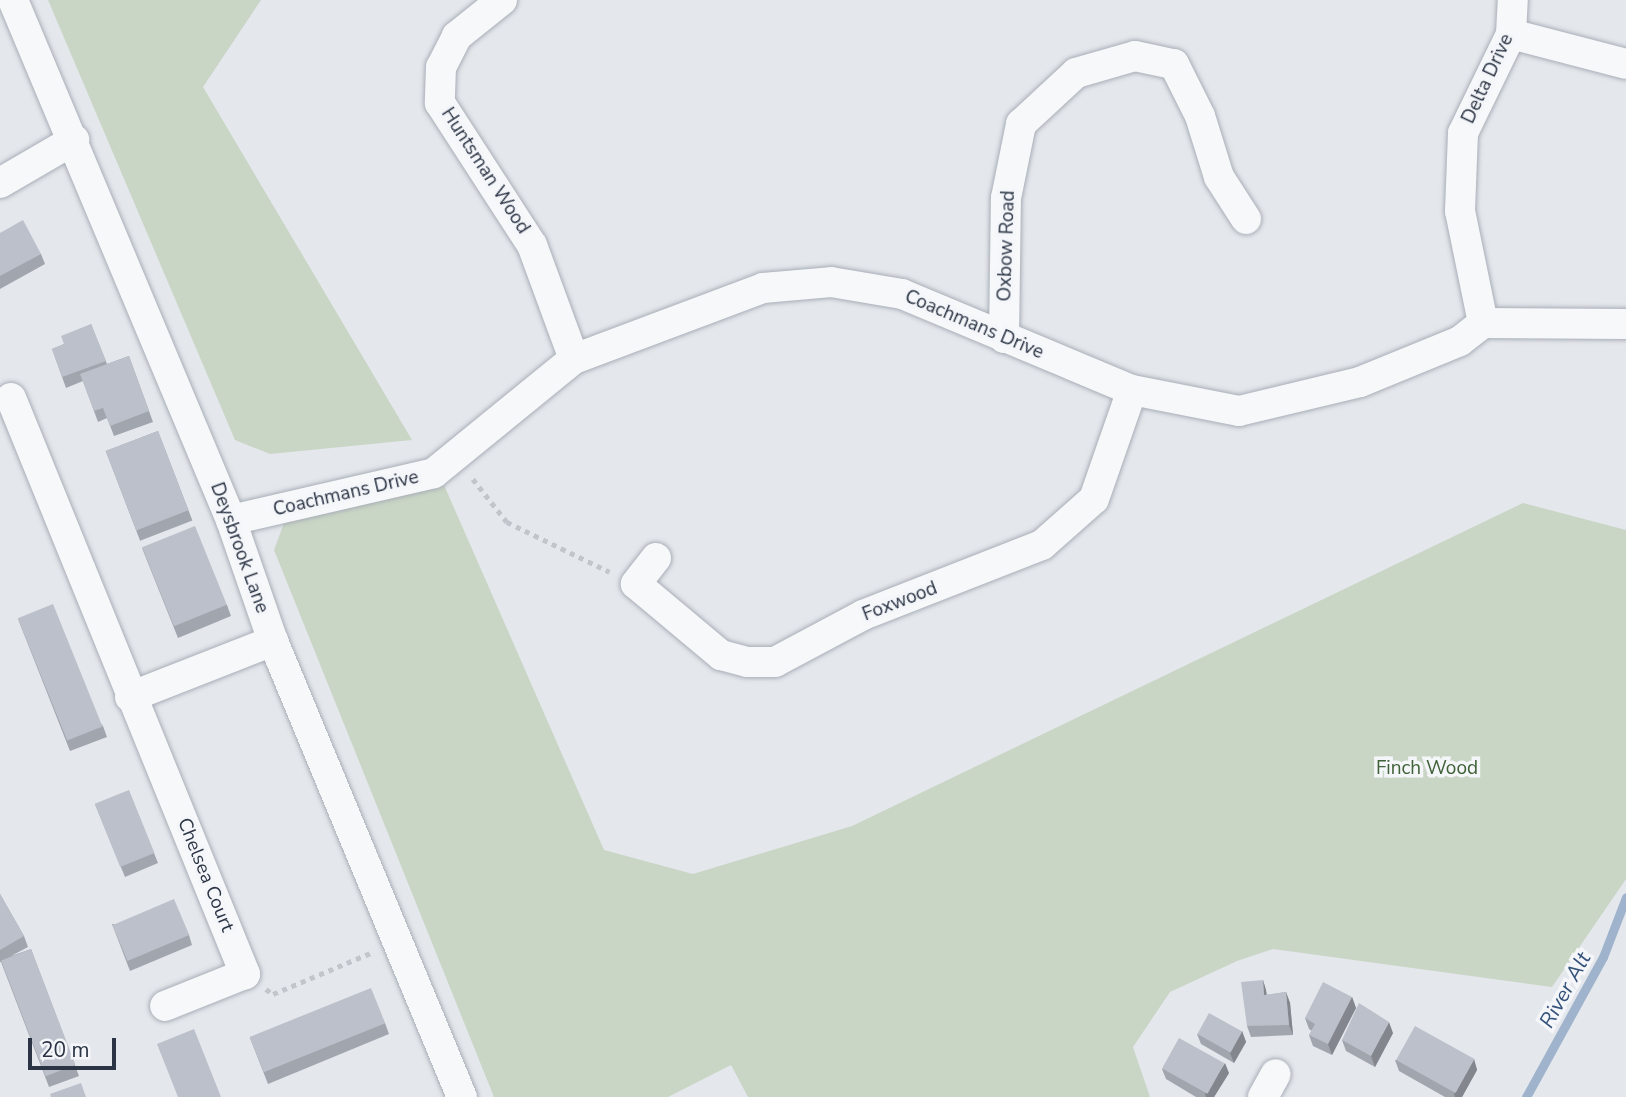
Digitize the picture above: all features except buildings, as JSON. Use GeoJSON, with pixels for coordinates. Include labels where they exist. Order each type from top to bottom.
{"type":"FeatureCollection","features":[{"type":"Feature","properties":{"kind":"street","name":"Deysbrook Lane"},"geometry":{"type":"LineString","coordinates":[[13,0],[74,140],[231,520],[273,641],[462,1097]]}},
{"type":"Feature","properties":{"kind":"street","name":"Huntsman Wood"},"geometry":{"type":"LineString","coordinates":[[502,0],[457,36],[441,67],[440,103],[532,245],[575,359]]}},
{"type":"Feature","properties":{"kind":"street","name":"Delta Drive"},"geometry":{"type":"LineString","coordinates":[[1483,323],[1460,211],[1463,133],[1511,34],[1513,0]]}},
{"type":"Feature","properties":{"kind":"street"},"geometry":{"type":"LineString","coordinates":[[1511,34],[1626,64]]}},
{"type":"Feature","properties":{"kind":"street","name":"Oxbow Road"},"geometry":{"type":"LineString","coordinates":[[1004,338],[1006,198],[1021,124],[1076,73],[1135,56],[1174,64],[1200,116],[1219,177],[1246,219]]}},
{"type":"Feature","properties":{"kind":"street"},"geometry":{"type":"LineString","coordinates":[[0,183],[74,140]]}},
{"type":"Feature","properties":{"kind":"street","name":"Coachmans Drive"},"geometry":{"type":"LineString","coordinates":[[231,520],[434,473],[459,457],[575,359],[763,288],[831,282],[902,294],[1132,390],[1239,411],[1360,382],[1460,341],[1483,323]]}},
{"type":"Feature","properties":{"kind":"street"},"geometry":{"type":"LineString","coordinates":[[1483,323],[1626,324]]}},
{"type":"Feature","properties":{"kind":"street","name":"Foxwood"},"geometry":{"type":"LineString","coordinates":[[636,584],[721,655],[775,662],[863,615],[1042,545],[1094,499],[1132,390]]}},
{"type":"Feature","properties":{"kind":"street","name":"Chelsea Court"},"geometry":{"type":"LineString","coordinates":[[12,398],[130,697],[245,974]]}},
{"type":"Feature","properties":{"kind":"street"},"geometry":{"type":"LineString","coordinates":[[636,584],[656,558]]}},
{"type":"Feature","properties":{"kind":"street"},"geometry":{"type":"LineString","coordinates":[[130,697],[273,641]]}},
{"type":"Feature","properties":{"kind":"street"},"geometry":{"type":"LineString","coordinates":[[164,1006],[245,974]]}},
{"type":"Feature","properties":{"kind":"path"},"geometry":{"type":"LineString","coordinates":[[459,457],[507,522],[636,584]]}},
{"type":"Feature","properties":{"kind":"path"},"geometry":{"type":"LineString","coordinates":[[245,974],[273,994],[396,942]]}},
{"type":"Feature","properties":{"kind":"green space"},"geometry":{"type":"Polygon","coordinates":[[[48,0],[261,0],[203,87],[412,440],[270,454],[235,440],[48,0]]]}},
{"type":"Feature","properties":{"kind":"green space","name":"Finch Wood"},"geometry":{"type":"Polygon","coordinates":[[[444,485],[604,850],[693,874],[852,826],[1523,503],[1626,530],[1626,879],[1552,987],[1273,949],[1237,961],[1170,992],[1133,1047],[1150,1097],[748,1097],[731,1065],[668,1097],[494,1097],[274,550],[284,523],[444,485]]]}},
{"type":"Feature","properties":{"kind":"waterway","name":"River Alt"},"geometry":{"type":"LineString","coordinates":[[1526,1097],[1603,957],[1626,897]]}}]}
